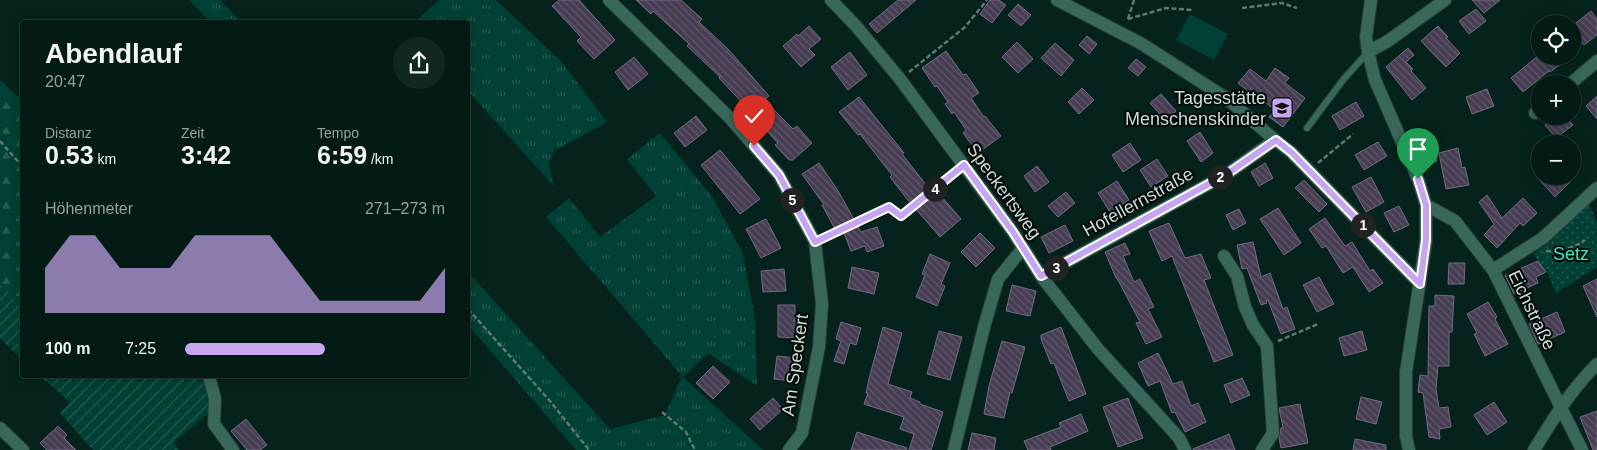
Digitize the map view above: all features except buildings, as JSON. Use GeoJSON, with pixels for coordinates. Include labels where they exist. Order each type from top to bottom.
{"type":"FeatureCollection","features":[{"type":"Feature","properties":{"kind":"street","name":"Am Speckert"},"geometry":{"type":"LineString","coordinates":[[609,0],[730,118],[779,175],[815,242],[822,304],[819,347],[802,433],[789,450]]}},
{"type":"Feature","properties":{"kind":"street","name":"Speckertsweg"},"geometry":{"type":"LineString","coordinates":[[831,0],[856,26],[900,79],[964,165],[1041,276],[1098,349],[1179,438],[1185,450]]}},
{"type":"Feature","properties":{"kind":"street"},"geometry":{"type":"LineString","coordinates":[[1057,0],[1142,44],[1226,98],[1310,170],[1420,284]]}},
{"type":"Feature","properties":{"kind":"street"},"geometry":{"type":"LineString","coordinates":[[1371,0],[1366,38],[1375,80],[1418,179],[1426,205],[1426,240],[1406,372],[1406,436],[1409,450]]}},
{"type":"Feature","properties":{"kind":"street"},"geometry":{"type":"LineString","coordinates":[[1368,52],[1388,41],[1444,0]]}},
{"type":"Feature","properties":{"kind":"street"},"geometry":{"type":"LineString","coordinates":[[1581,75],[1597,61]]}},
{"type":"Feature","properties":{"kind":"street","name":"Hofellernstraße"},"geometry":{"type":"LineString","coordinates":[[1041,276],[1227,174],[1276,140]]}},
{"type":"Feature","properties":{"kind":"street"},"geometry":{"type":"LineString","coordinates":[[1493,270],[1543,238],[1597,188]]}},
{"type":"Feature","properties":{"kind":"street","name":"Eichstraße"},"geometry":{"type":"LineString","coordinates":[[1426,205],[1455,221],[1493,270],[1582,450]]}},
{"type":"Feature","properties":{"kind":"street"},"geometry":{"type":"LineString","coordinates":[[954,450],[984,326],[998,279],[1023,248]]}},
{"type":"Feature","properties":{"kind":"street"},"geometry":{"type":"LineString","coordinates":[[1224,256],[1237,276],[1245,307],[1253,325],[1267,346],[1273,433],[1262,450]]}},
{"type":"Feature","properties":{"kind":"street"},"geometry":{"type":"LineString","coordinates":[[1534,450],[1560,408],[1580,381],[1597,364]]}},
{"type":"Feature","properties":{"kind":"street"},"geometry":{"type":"LineString","coordinates":[[210,378],[215,399],[214,424],[233,450]]}},
{"type":"Feature","properties":{"kind":"street"},"geometry":{"type":"LineString","coordinates":[[0,428],[23,450]]}},
{"type":"Feature","properties":{"kind":"lane"},"geometry":{"type":"LineString","coordinates":[[1307,128],[1343,80],[1368,52]]}},
{"type":"Feature","properties":{"kind":"path"},"geometry":{"type":"LineString","coordinates":[[900,79],[965,27],[987,0]]}},
{"type":"Feature","properties":{"kind":"path"},"geometry":{"type":"LineString","coordinates":[[1123,34],[1134,0]]}},
{"type":"Feature","properties":{"kind":"path"},"geometry":{"type":"LineString","coordinates":[[1282,3],[1286,0]]}},
{"type":"Feature","properties":{"kind":"path"},"geometry":{"type":"LineString","coordinates":[[1242,8],[1282,3],[1297,8]]}},
{"type":"Feature","properties":{"kind":"path"},"geometry":{"type":"LineString","coordinates":[[1128,19],[1166,8],[1193,10]]}},
{"type":"Feature","properties":{"kind":"path"},"geometry":{"type":"LineString","coordinates":[[1310,170],[1353,134]]}},
{"type":"Feature","properties":{"kind":"path"},"geometry":{"type":"LineString","coordinates":[[0,141],[20,164]]}},
{"type":"Feature","properties":{"kind":"path"},"geometry":{"type":"LineString","coordinates":[[815,242],[889,207],[901,216],[964,165]]}},
{"type":"Feature","properties":{"kind":"path"},"geometry":{"type":"LineString","coordinates":[[1532,245],[1537,250],[1555,252],[1579,245],[1585,240]]}},
{"type":"Feature","properties":{"kind":"path"},"geometry":{"type":"LineString","coordinates":[[470,311],[550,401],[589,450]]}},
{"type":"Feature","properties":{"kind":"path"},"geometry":{"type":"LineString","coordinates":[[1267,346],[1318,324]]}},
{"type":"Feature","properties":{"kind":"path"},"geometry":{"type":"LineString","coordinates":[[662,412],[686,432],[695,450]]}},
{"type":"Feature","properties":{"kind":"green space"},"geometry":{"type":"Polygon","coordinates":[[[189,0],[220,0],[239,20],[208,20],[189,0]]]}},
{"type":"Feature","properties":{"kind":"green space"},"geometry":{"type":"Polygon","coordinates":[[[439,0],[496,0],[562,62],[607,122],[554,151],[549,164],[554,186],[470,93],[470,20],[417,20],[439,0]]]}},
{"type":"Feature","properties":{"kind":"green space"},"geometry":{"type":"Polygon","coordinates":[[[1190,14],[1228,34],[1214,60],[1176,40],[1190,14]]]}},
{"type":"Feature","properties":{"kind":"green space"},"geometry":{"type":"Polygon","coordinates":[[[0,80],[20,99],[20,304],[0,284],[0,80]]]}},
{"type":"Feature","properties":{"kind":"green space"},"geometry":{"type":"Polygon","coordinates":[[[660,133],[713,198],[743,254],[755,319],[757,386],[708,353],[683,377],[763,450],[576,450],[470,327],[470,274],[610,429],[665,415],[682,376],[546,217],[569,198],[600,237],[656,196],[627,159],[660,133]]]}},
{"type":"Feature","properties":{"kind":"green space","name":"Setz"},"geometry":{"type":"Polygon","coordinates":[[[1588,202],[1597,222],[1597,267],[1556,293],[1547,272],[1533,254],[1588,202]]]}},
{"type":"Feature","properties":{"kind":"green space"},"geometry":{"type":"Polygon","coordinates":[[[0,284],[20,304],[20,358],[0,338],[0,284]]]}},
{"type":"Feature","properties":{"kind":"green space"},"geometry":{"type":"Polygon","coordinates":[[[42,378],[212,378],[220,403],[173,443],[179,450],[93,450],[60,413],[70,402],[42,378]]]}},
{"type":"Feature","properties":{"kind":"place","name":"Tagesstätte Menschenskinder"},"geometry":{"type":"Point","coordinates":[1282,108]}},
{"type":"Feature","properties":{"kind":"route"},"geometry":{"type":"LineString","coordinates":[[754,146],[779,175],[815,242],[889,207],[901,216],[964,165],[1013,232],[1041,276],[1227,174],[1276,140],[1291,152],[1420,284],[1426,240],[1426,205],[1418,179]]}}]}
